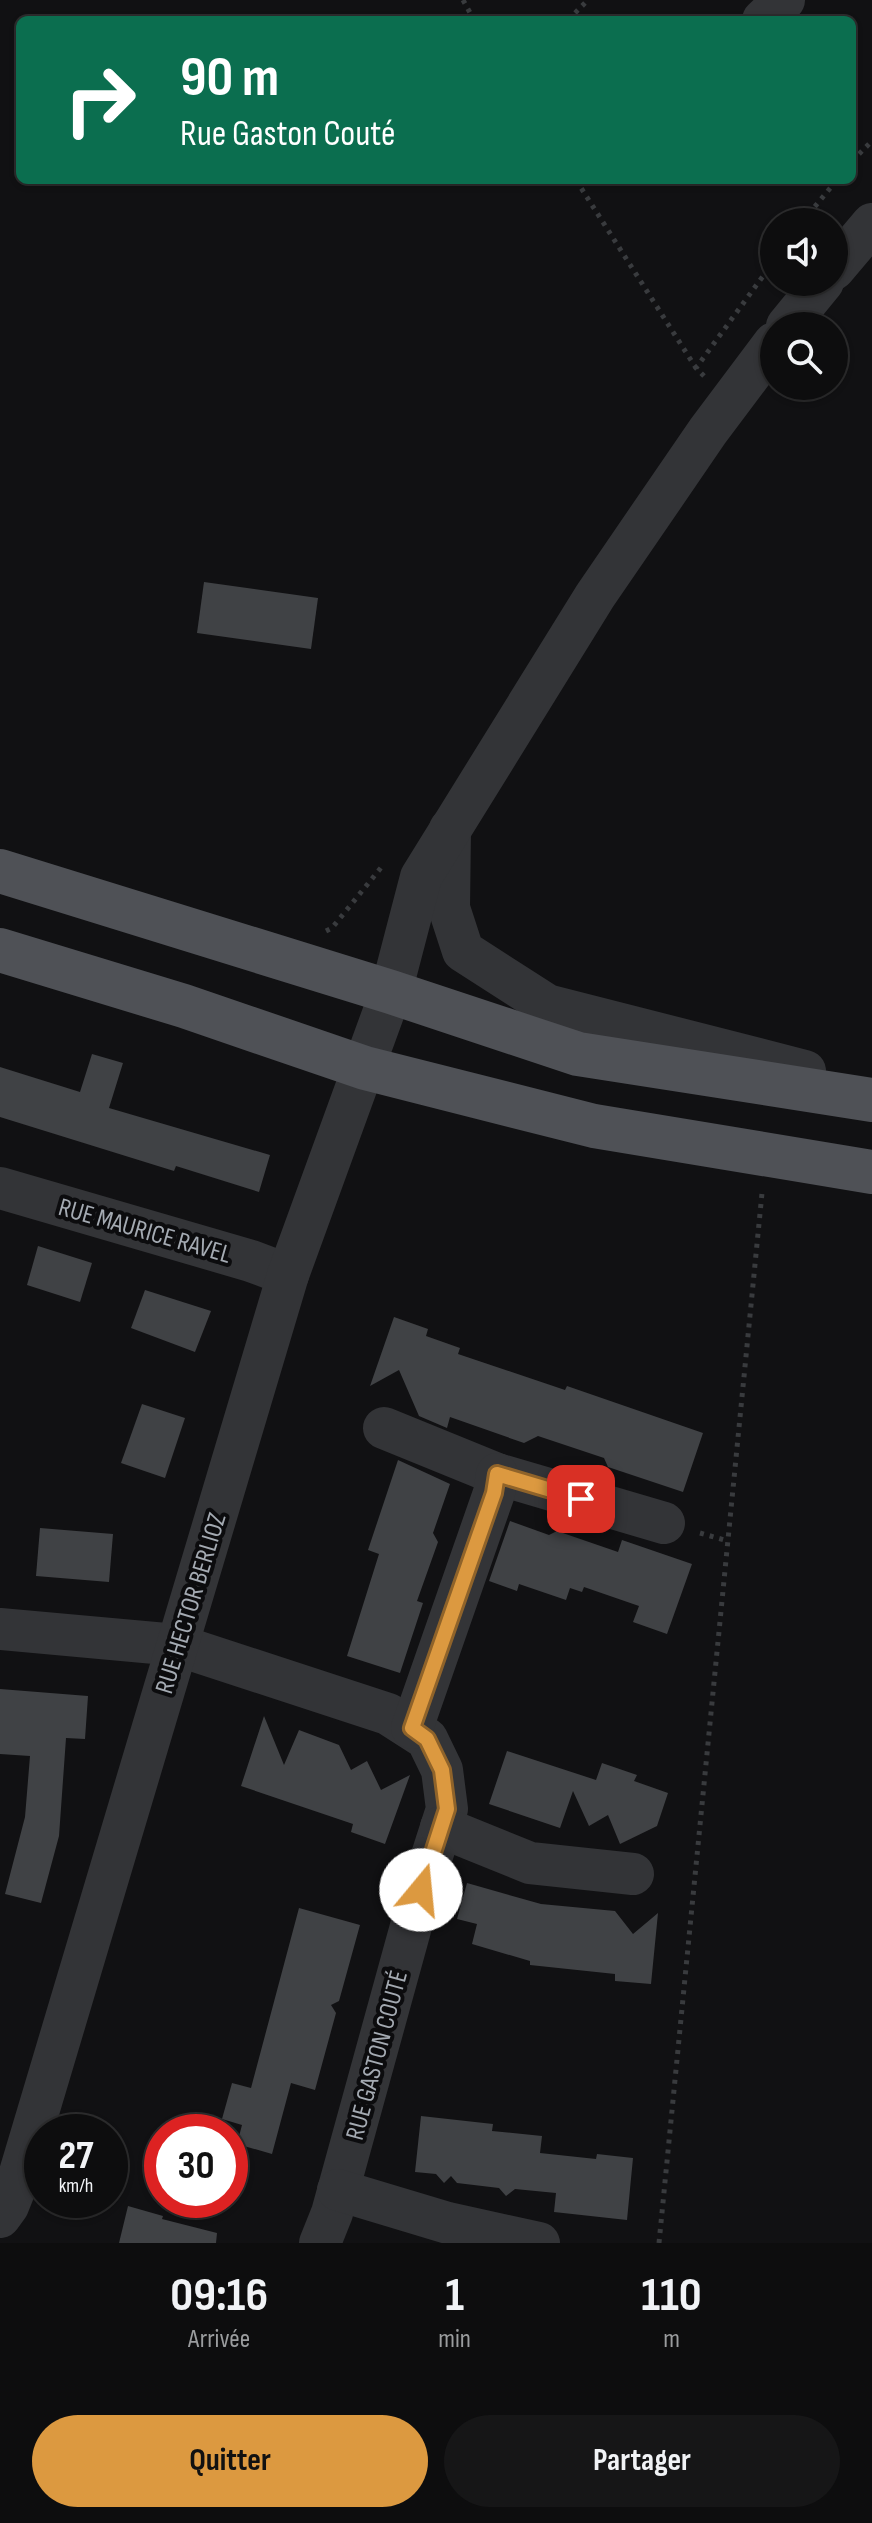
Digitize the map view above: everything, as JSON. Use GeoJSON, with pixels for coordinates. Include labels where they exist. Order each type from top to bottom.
{"type":"FeatureCollection","features":[{"type":"Feature","properties":{"kind":"main road"},"geometry":{"type":"LineString","coordinates":[[0,871],[391,992],[578,1054],[872,1100]]}},
{"type":"Feature","properties":{"kind":"main road"},"geometry":{"type":"LineString","coordinates":[[0,950],[184,1006],[365,1068],[594,1126],[872,1172]]}},
{"type":"Feature","properties":{"kind":"street"},"geometry":{"type":"LineString","coordinates":[[767,16],[784,0]]}},
{"type":"Feature","properties":{"kind":"street"},"geometry":{"type":"LineString","coordinates":[[848,252],[872,224]]}},
{"type":"Feature","properties":{"kind":"street"},"geometry":{"type":"LineString","coordinates":[[798,312],[812,296]]}},
{"type":"Feature","properties":{"kind":"street","name":"RUE HECTOR BERLIOZ"},"geometry":{"type":"LineString","coordinates":[[0,2217],[16,2186],[288,1275],[391,992],[421,877],[595,596],[760,361]]}},
{"type":"Feature","properties":{"kind":"street"},"geometry":{"type":"LineString","coordinates":[[451,826],[449,908],[463,951],[547,1005],[732,1055],[872,1087]]}},
{"type":"Feature","properties":{"kind":"street","name":"RUE MAURICE RAVEL"},"geometry":{"type":"LineString","coordinates":[[0,1188],[251,1261],[288,1275]]}},
{"type":"Feature","properties":{"kind":"street"},"geometry":{"type":"LineString","coordinates":[[384,1428],[497,1474],[664,1523]]}},
{"type":"Feature","properties":{"kind":"street"},"geometry":{"type":"LineString","coordinates":[[412,1728],[494,1493],[497,1474]]}},
{"type":"Feature","properties":{"kind":"street","name":"RUE GASTON COUTÉ"},"geometry":{"type":"LineString","coordinates":[[0,1629],[177,1645],[388,1714],[427,1739],[442,1770],[447,1809],[320,2243]]}},
{"type":"Feature","properties":{"kind":"street"},"geometry":{"type":"LineString","coordinates":[[441,1827],[530,1863],[633,1874]]}},
{"type":"Feature","properties":{"kind":"street"},"geometry":{"type":"LineString","coordinates":[[338,2190],[448,2223],[539,2243]]}},
{"type":"Feature","properties":{"kind":"path"},"geometry":{"type":"LineString","coordinates":[[572,16],[588,0]]}},
{"type":"Feature","properties":{"kind":"path"},"geometry":{"type":"LineString","coordinates":[[856,157],[872,141]]}},
{"type":"Feature","properties":{"kind":"path"},"geometry":{"type":"LineString","coordinates":[[579,184],[696,368],[728,403]]}},
{"type":"Feature","properties":{"kind":"path"},"geometry":{"type":"LineString","coordinates":[[814,208],[834,184]]}},
{"type":"Feature","properties":{"kind":"path"},"geometry":{"type":"LineString","coordinates":[[696,368],[760,280]]}},
{"type":"Feature","properties":{"kind":"path"},"geometry":{"type":"LineString","coordinates":[[659,2243],[766,1156]]}},
{"type":"Feature","properties":{"kind":"building"},"geometry":{"type":"Polygon","coordinates":[[[204,582],[318,598],[311,649],[197,633],[204,582]]]}},
{"type":"Feature","properties":{"kind":"building"},"geometry":{"type":"Polygon","coordinates":[[[92,1054],[123,1063],[109,1108],[270,1155],[259,1192],[176,1166],[174,1171],[0,1117],[0,1067],[80,1092],[92,1054]]]}},
{"type":"Feature","properties":{"kind":"building"},"geometry":{"type":"Polygon","coordinates":[[[38,1246],[92,1263],[80,1302],[27,1285],[38,1246]]]}},
{"type":"Feature","properties":{"kind":"building"},"geometry":{"type":"Polygon","coordinates":[[[145,1290],[211,1311],[195,1352],[131,1328],[145,1290]]]}},
{"type":"Feature","properties":{"kind":"building"},"geometry":{"type":"Polygon","coordinates":[[[394,1317],[428,1329],[426,1336],[460,1348],[458,1354],[565,1390],[567,1386],[703,1433],[683,1492],[608,1467],[604,1458],[538,1436],[524,1443],[450,1417],[447,1428],[419,1416],[399,1370],[370,1386],[394,1317]]]}},
{"type":"Feature","properties":{"kind":"building"},"geometry":{"type":"Polygon","coordinates":[[[142,1404],[185,1418],[165,1478],[121,1463],[142,1404]]]}},
{"type":"Feature","properties":{"kind":"building"},"geometry":{"type":"Polygon","coordinates":[[[398,1460],[450,1484],[433,1533],[438,1542],[417,1601],[423,1603],[400,1673],[347,1656],[379,1554],[368,1550],[398,1460]]]}},
{"type":"Feature","properties":{"kind":"building"},"geometry":{"type":"Polygon","coordinates":[[[510,1521],[549,1535],[557,1531],[618,1552],[622,1540],[692,1564],[667,1634],[633,1622],[639,1606],[584,1587],[582,1592],[570,1588],[566,1600],[519,1584],[517,1591],[489,1581],[510,1521]]]}},
{"type":"Feature","properties":{"kind":"building"},"geometry":{"type":"Polygon","coordinates":[[[40,1528],[113,1534],[109,1582],[36,1576],[40,1528]]]}},
{"type":"Feature","properties":{"kind":"building"},"geometry":{"type":"Polygon","coordinates":[[[0,1689],[88,1696],[85,1739],[66,1738],[59,1836],[41,1903],[5,1894],[25,1817],[30,1756],[0,1754],[0,1689]]]}},
{"type":"Feature","properties":{"kind":"building"},"geometry":{"type":"Polygon","coordinates":[[[264,1716],[284,1765],[299,1730],[339,1745],[351,1770],[367,1761],[381,1790],[410,1775],[385,1844],[351,1832],[353,1824],[241,1786],[264,1716]]]}},
{"type":"Feature","properties":{"kind":"building"},"geometry":{"type":"Polygon","coordinates":[[[507,1751],[596,1780],[602,1763],[637,1775],[634,1781],[668,1793],[657,1826],[620,1844],[608,1815],[589,1826],[573,1791],[560,1828],[489,1804],[507,1751]]]}},
{"type":"Feature","properties":{"kind":"building"},"geometry":{"type":"Polygon","coordinates":[[[467,1883],[541,1904],[615,1911],[633,1934],[658,1913],[651,1984],[615,1981],[615,1974],[530,1965],[530,1961],[472,1944],[477,1924],[457,1919],[467,1883]]]}},
{"type":"Feature","properties":{"kind":"building"},"geometry":{"type":"Polygon","coordinates":[[[299,1908],[360,1925],[339,2001],[331,2005],[336,2013],[315,2090],[291,2083],[272,2154],[248,2147],[248,2114],[223,2114],[232,2083],[251,2088],[299,1908]]]}},
{"type":"Feature","properties":{"kind":"building"},"geometry":{"type":"Polygon","coordinates":[[[421,2116],[493,2124],[492,2131],[542,2136],[540,2153],[596,2159],[597,2154],[633,2158],[627,2220],[554,2212],[556,2193],[515,2189],[506,2196],[499,2188],[457,2183],[451,2176],[444,2183],[436,2174],[415,2172],[421,2116]]]}},
{"type":"Feature","properties":{"kind":"building"},"geometry":{"type":"Polygon","coordinates":[[[128,2206],[144,2211],[144,2218],[162,2218],[217,2233],[216,2243],[119,2243],[125,2218],[128,2218],[128,2206]]]}},
{"type":"Feature","properties":{"kind":"route"},"geometry":{"type":"LineString","coordinates":[[421,1890],[447,1809],[442,1770],[427,1739],[412,1728],[494,1493],[497,1474],[581,1499]]}}]}
